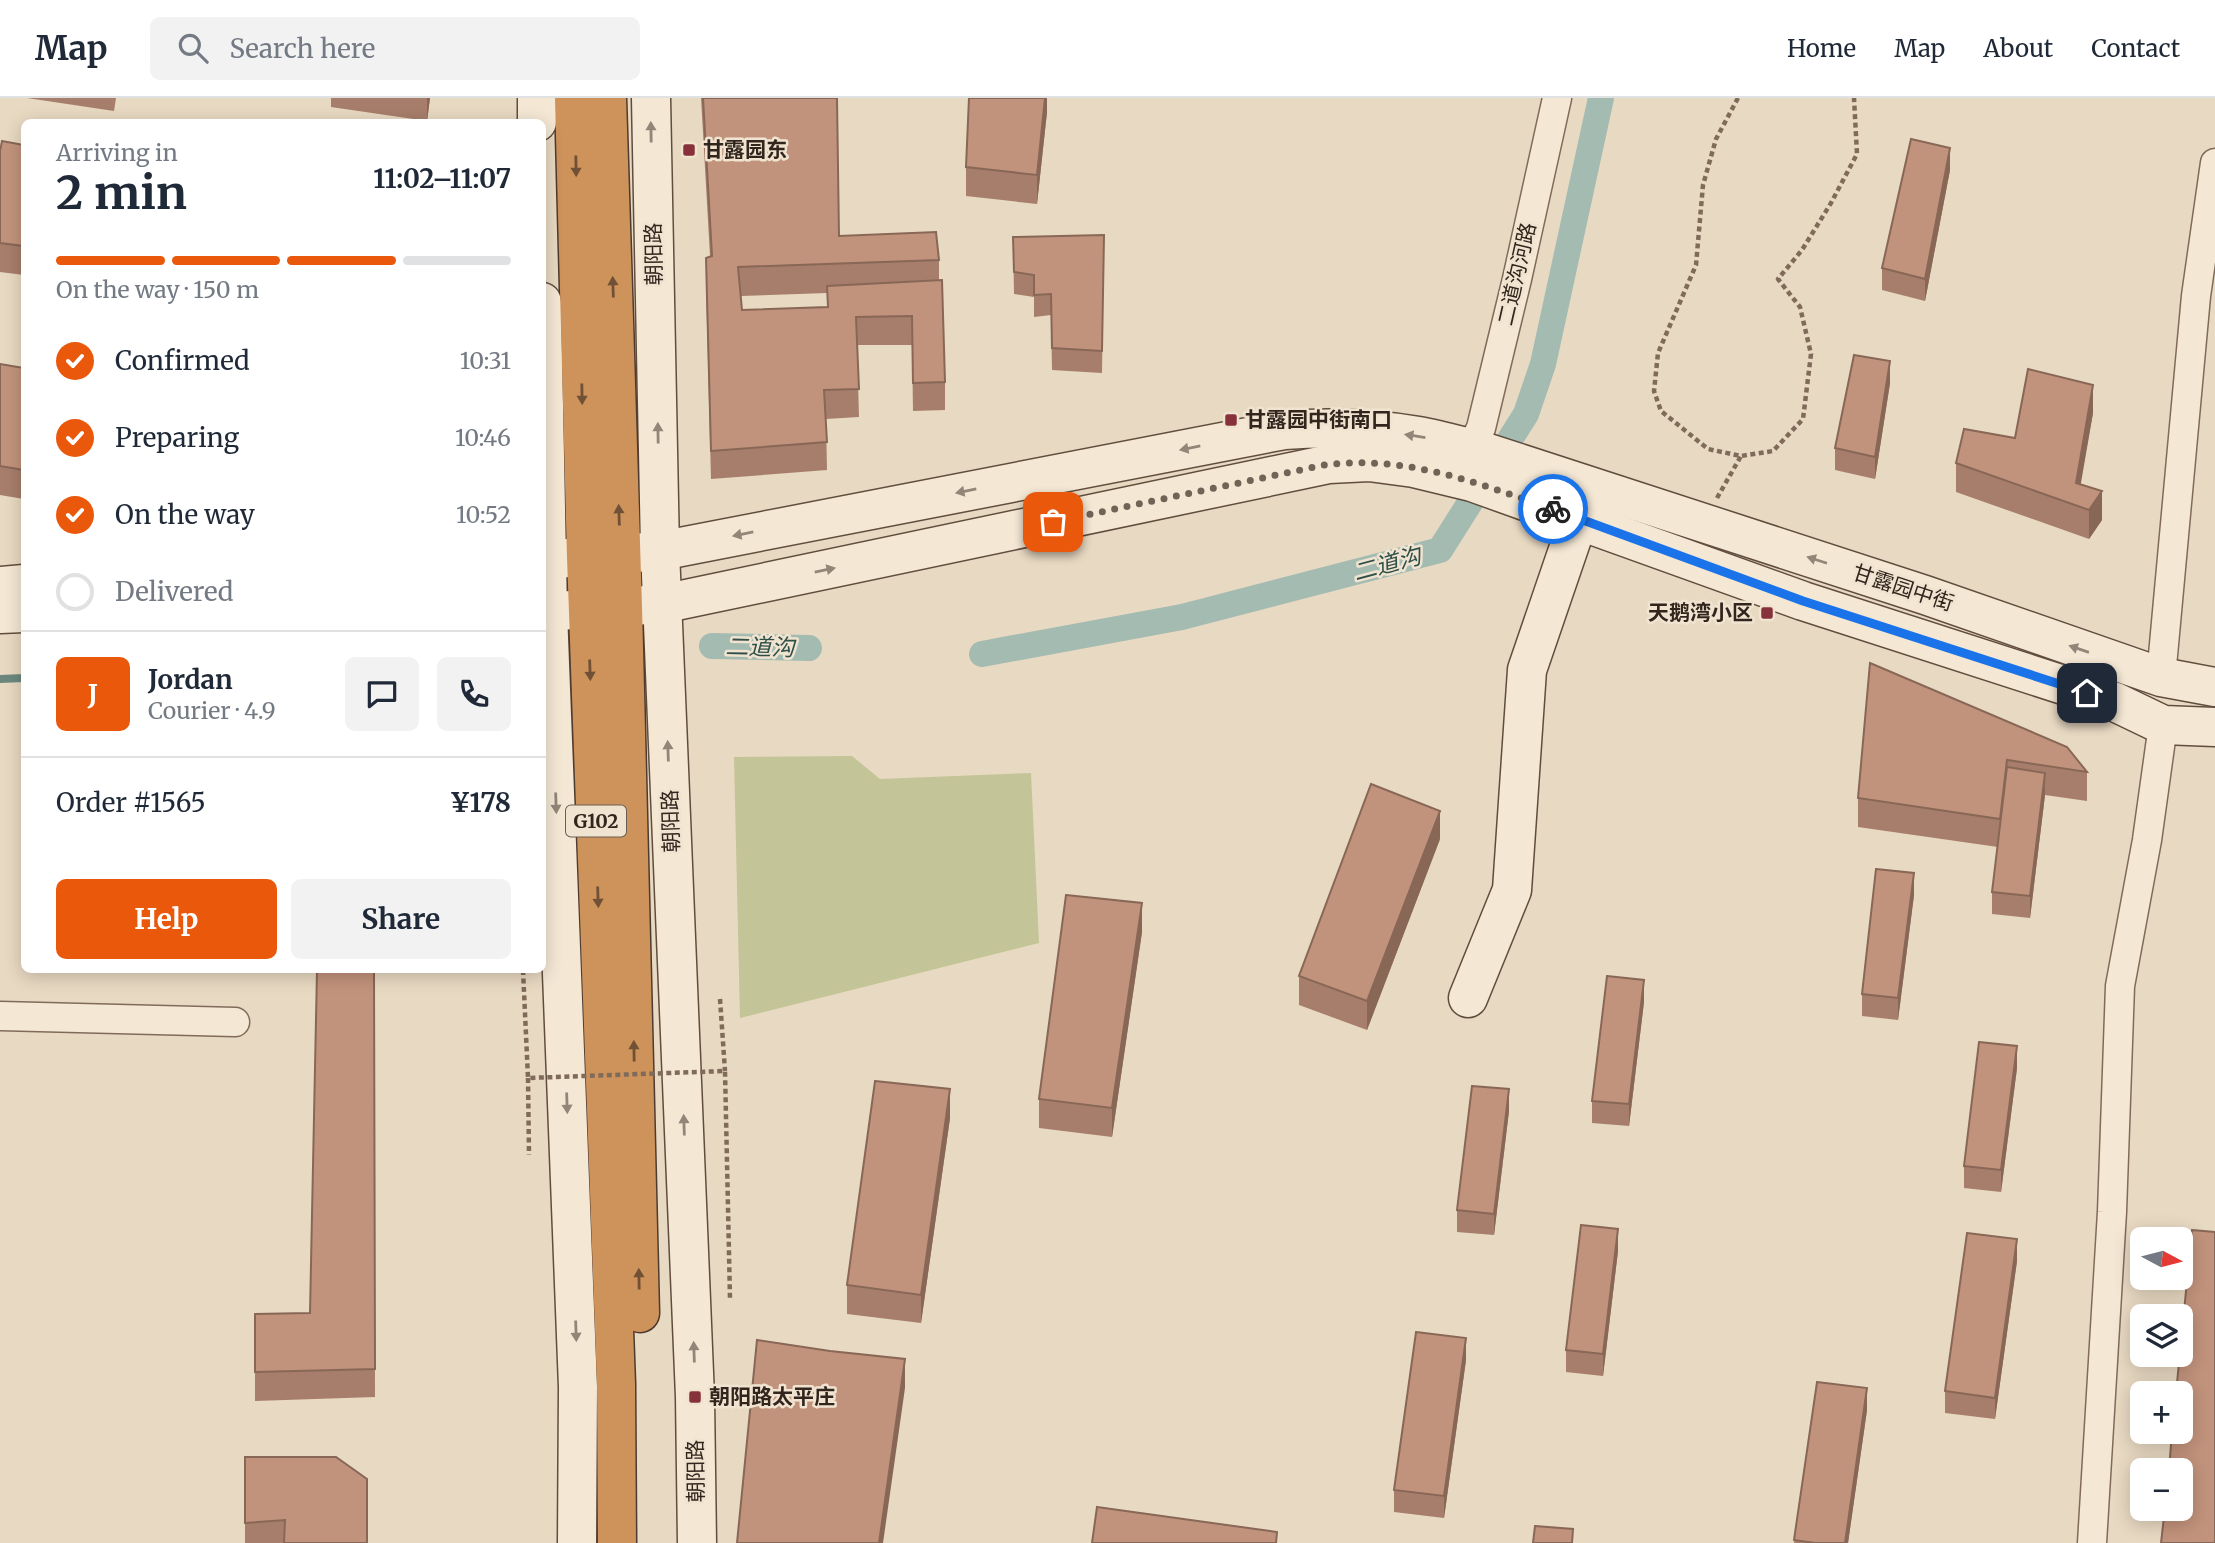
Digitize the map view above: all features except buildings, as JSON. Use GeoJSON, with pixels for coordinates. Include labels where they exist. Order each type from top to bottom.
{"type":"FeatureCollection","features":[{"type":"Feature","properties":{"kind":"highway","name":"朝阳路"},"geometry":{"type":"LineString","coordinates":[[574,98],[574,558],[605,608],[642,1386],[642,1543]]}},
{"type":"Feature","properties":{"kind":"highway","name":"朝阳路"},"geometry":{"type":"LineString","coordinates":[[574,558],[607,98]]}},
{"type":"Feature","properties":{"kind":"highway","name":"朝阳路"},"geometry":{"type":"LineString","coordinates":[[605,608],[617,1543]]}},
{"type":"Feature","properties":{"kind":"street"},"geometry":{"type":"LineString","coordinates":[[537,98],[537,119]]}},
{"type":"Feature","properties":{"kind":"street","name":"朝阳路"},"geometry":{"type":"LineString","coordinates":[[650,98],[660,551],[695,1397],[697,1543]]}},
{"type":"Feature","properties":{"kind":"street","name":"二道沟河路"},"geometry":{"type":"LineString","coordinates":[[1475,460],[1480,428],[1557,98]]}},
{"type":"Feature","properties":{"kind":"street"},"geometry":{"type":"LineString","coordinates":[[2161,677],[2196,296],[2215,163]]}},
{"type":"Feature","properties":{"kind":"street","name":"朝阳路"},"geometry":{"type":"LineString","coordinates":[[546,334],[574,558],[546,610]]}},
{"type":"Feature","properties":{"kind":"street"},"geometry":{"type":"LineString","coordinates":[[574,558],[660,551],[1284,429],[1329,427],[1418,436],[1585,502],[1527,670],[1512,890],[1468,998]]}},
{"type":"Feature","properties":{"kind":"street"},"geometry":{"type":"LineString","coordinates":[[546,612],[662,604],[1329,464],[1369,463],[1414,468],[1475,460]]}},
{"type":"Feature","properties":{"kind":"street","name":"甘露园中街"},"geometry":{"type":"LineString","coordinates":[[1585,502],[1711,526],[1925,595],[2161,677],[2215,687]]}},
{"type":"Feature","properties":{"kind":"street","name":"甘露园中街"},"geometry":{"type":"LineString","coordinates":[[1585,502],[1803,601],[2113,701],[2163,725],[2215,727]]}},
{"type":"Feature","properties":{"kind":"street"},"geometry":{"type":"LineString","coordinates":[[0,586],[21,584]]}},
{"type":"Feature","properties":{"kind":"street"},"geometry":{"type":"LineString","coordinates":[[0,614],[21,613]]}},
{"type":"Feature","properties":{"kind":"street","name":"朝阳路"},"geometry":{"type":"LineString","coordinates":[[546,635],[578,1387],[577,1543]]}},
{"type":"Feature","properties":{"kind":"street"},"geometry":{"type":"LineString","coordinates":[[2092,1543],[2112,1212],[2120,986],[2147,839],[2163,725]]}},
{"type":"Feature","properties":{"kind":"street"},"geometry":{"type":"LineString","coordinates":[[0,1016],[235,1022]]}},
{"type":"Feature","properties":{"kind":"path"},"geometry":{"type":"LineString","coordinates":[[1738,98],[1716,139],[1706,174],[1696,265],[1658,353],[1654,391],[1661,411],[1708,449],[1741,456],[1773,452],[1803,419],[1811,354],[1800,307],[1778,279],[1802,250],[1857,154],[1854,98]]}},
{"type":"Feature","properties":{"kind":"path"},"geometry":{"type":"LineString","coordinates":[[1711,526],[1717,498],[1741,456]]}},
{"type":"Feature","properties":{"kind":"path"},"geometry":{"type":"LineString","coordinates":[[523,973],[530,1155]]}},
{"type":"Feature","properties":{"kind":"path"},"geometry":{"type":"LineString","coordinates":[[720,999],[725,1070],[730,1299]]}},
{"type":"Feature","properties":{"kind":"path"},"geometry":{"type":"LineString","coordinates":[[528,1078],[725,1070]]}},
{"type":"Feature","properties":{"kind":"green space"},"geometry":{"type":"Polygon","coordinates":[[[852,756],[880,779],[1031,773],[1039,943],[740,1018],[734,757],[852,756]]]}},
{"type":"Feature","properties":{"kind":"waterway","name":"二道沟"},"geometry":{"type":"LineString","coordinates":[[982,654],[1182,617],[1440,550],[1526,414],[1543,364],[1601,98]]}},
{"type":"Feature","properties":{"kind":"waterway","name":"二道沟"},"geometry":{"type":"LineString","coordinates":[[712,646],[809,648]]}},
{"type":"Feature","properties":{"kind":"waterway","name":"二道沟"},"geometry":{"type":"LineString","coordinates":[[0,679],[21,678]]}},
{"type":"Feature","properties":{"kind":"way so far"},"geometry":{"type":"LineString","coordinates":[[1053,522],[1329,464],[1369,463],[1414,468],[1472,482],[1553,509]]}},
{"type":"Feature","properties":{"kind":"place","name":"甘露园东"},"geometry":{"type":"Point","coordinates":[689,150]}},
{"type":"Feature","properties":{"kind":"place","name":"甘露园中街南口"},"geometry":{"type":"Point","coordinates":[1231,420]}},
{"type":"Feature","properties":{"kind":"place","name":"天鹅湾小区"},"geometry":{"type":"Point","coordinates":[1767,613]}},
{"type":"Feature","properties":{"kind":"place","name":"朝阳路太平庄"},"geometry":{"type":"Point","coordinates":[695,1397]}},
{"type":"Feature","properties":{"kind":"route"},"geometry":{"type":"LineString","coordinates":[[1553,509],[1803,601],[2087,693]]}}]}
